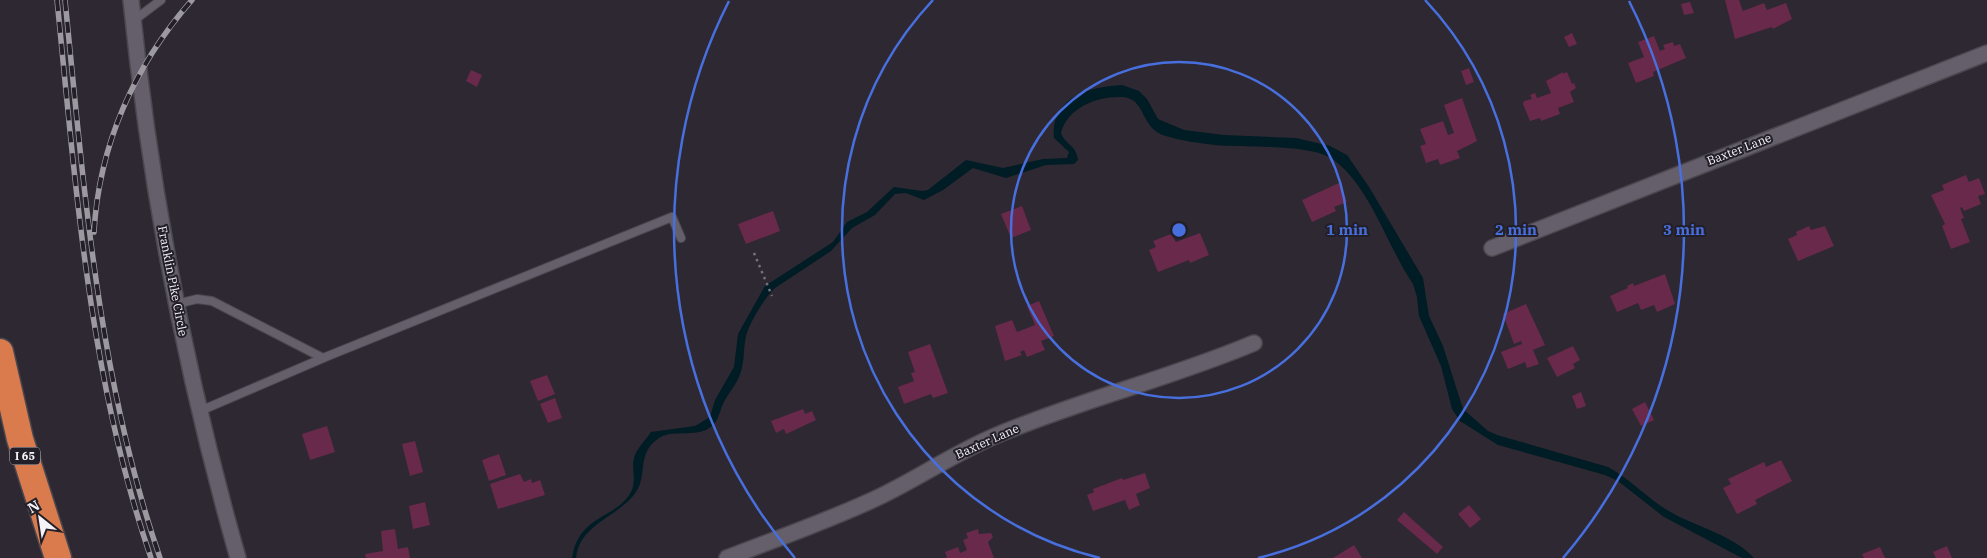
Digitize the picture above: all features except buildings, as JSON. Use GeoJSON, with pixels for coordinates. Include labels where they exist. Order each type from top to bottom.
{"type":"FeatureCollection","features":[{"type":"Feature","properties":{"kind":"highway","name":"I 65"},"geometry":{"type":"LineString","coordinates":[[0,352],[20,439],[58,558]]}},
{"type":"Feature","properties":{"kind":"street","name":"Franklin Pike Circle"},"geometry":{"type":"LineString","coordinates":[[130,0],[138,76],[177,304],[200,411],[238,558]]}},
{"type":"Feature","properties":{"kind":"street","name":"Baxter Lane"},"geometry":{"type":"LineString","coordinates":[[1492,248],[1987,53]]}},
{"type":"Feature","properties":{"kind":"street","name":"Baxter Lane"},"geometry":{"type":"LineString","coordinates":[[727,558],[858,507],[959,453],[996,436],[1088,401],[1168,376],[1254,342]]}},
{"type":"Feature","properties":{"kind":"lane"},"geometry":{"type":"LineString","coordinates":[[133,21],[161,0]]}},
{"type":"Feature","properties":{"kind":"lane"},"geometry":{"type":"LineString","coordinates":[[200,411],[323,358],[672,218],[682,238]]}},
{"type":"Feature","properties":{"kind":"lane"},"geometry":{"type":"LineString","coordinates":[[177,304],[202,299],[212,301],[323,358]]}},
{"type":"Feature","properties":{"kind":"path"},"geometry":{"type":"LineString","coordinates":[[754,253],[772,296]]}},
{"type":"Feature","properties":{"kind":"water"},"geometry":{"type":"Polygon","coordinates":[[[1122,85],[1139,91],[1147,99],[1158,119],[1184,130],[1224,135],[1296,138],[1330,146],[1347,155],[1369,187],[1423,278],[1429,316],[1443,346],[1463,409],[1488,431],[1497,435],[1608,467],[1667,510],[1735,543],[1754,558],[1742,558],[1664,517],[1618,481],[1605,475],[1498,445],[1460,421],[1452,409],[1441,366],[1419,316],[1417,297],[1413,284],[1369,202],[1347,172],[1334,160],[1310,151],[1278,147],[1215,145],[1184,141],[1166,136],[1151,127],[1140,107],[1135,102],[1129,98],[1112,97],[1084,105],[1076,110],[1064,124],[1061,133],[1077,155],[1078,160],[1074,164],[1046,165],[1006,178],[973,168],[943,190],[924,200],[906,193],[895,194],[875,215],[852,228],[831,251],[775,288],[762,304],[750,324],[746,336],[743,365],[739,378],[723,403],[714,424],[701,432],[665,435],[652,444],[647,450],[636,492],[620,508],[592,529],[579,546],[576,558],[572,558],[582,533],[598,519],[616,508],[631,492],[634,483],[633,462],[635,455],[651,432],[695,426],[710,417],[715,400],[734,367],[738,334],[765,286],[833,242],[847,222],[867,212],[894,187],[922,191],[928,190],[966,160],[1003,168],[1043,159],[1067,158],[1069,152],[1054,138],[1054,124],[1058,113],[1074,97],[1085,92],[1097,88],[1122,85]]]}},
{"type":"Feature","properties":{"kind":"railway"},"geometry":{"type":"LineString","coordinates":[[57,0],[79,212],[99,352],[130,490],[151,558]]}},
{"type":"Feature","properties":{"kind":"railway"},"geometry":{"type":"LineString","coordinates":[[65,0],[96,282],[122,421],[139,490],[160,558]]}},
{"type":"Feature","properties":{"kind":"railway"},"geometry":{"type":"LineString","coordinates":[[94,232],[103,168],[123,108],[153,52],[171,25],[192,0]]}}]}
